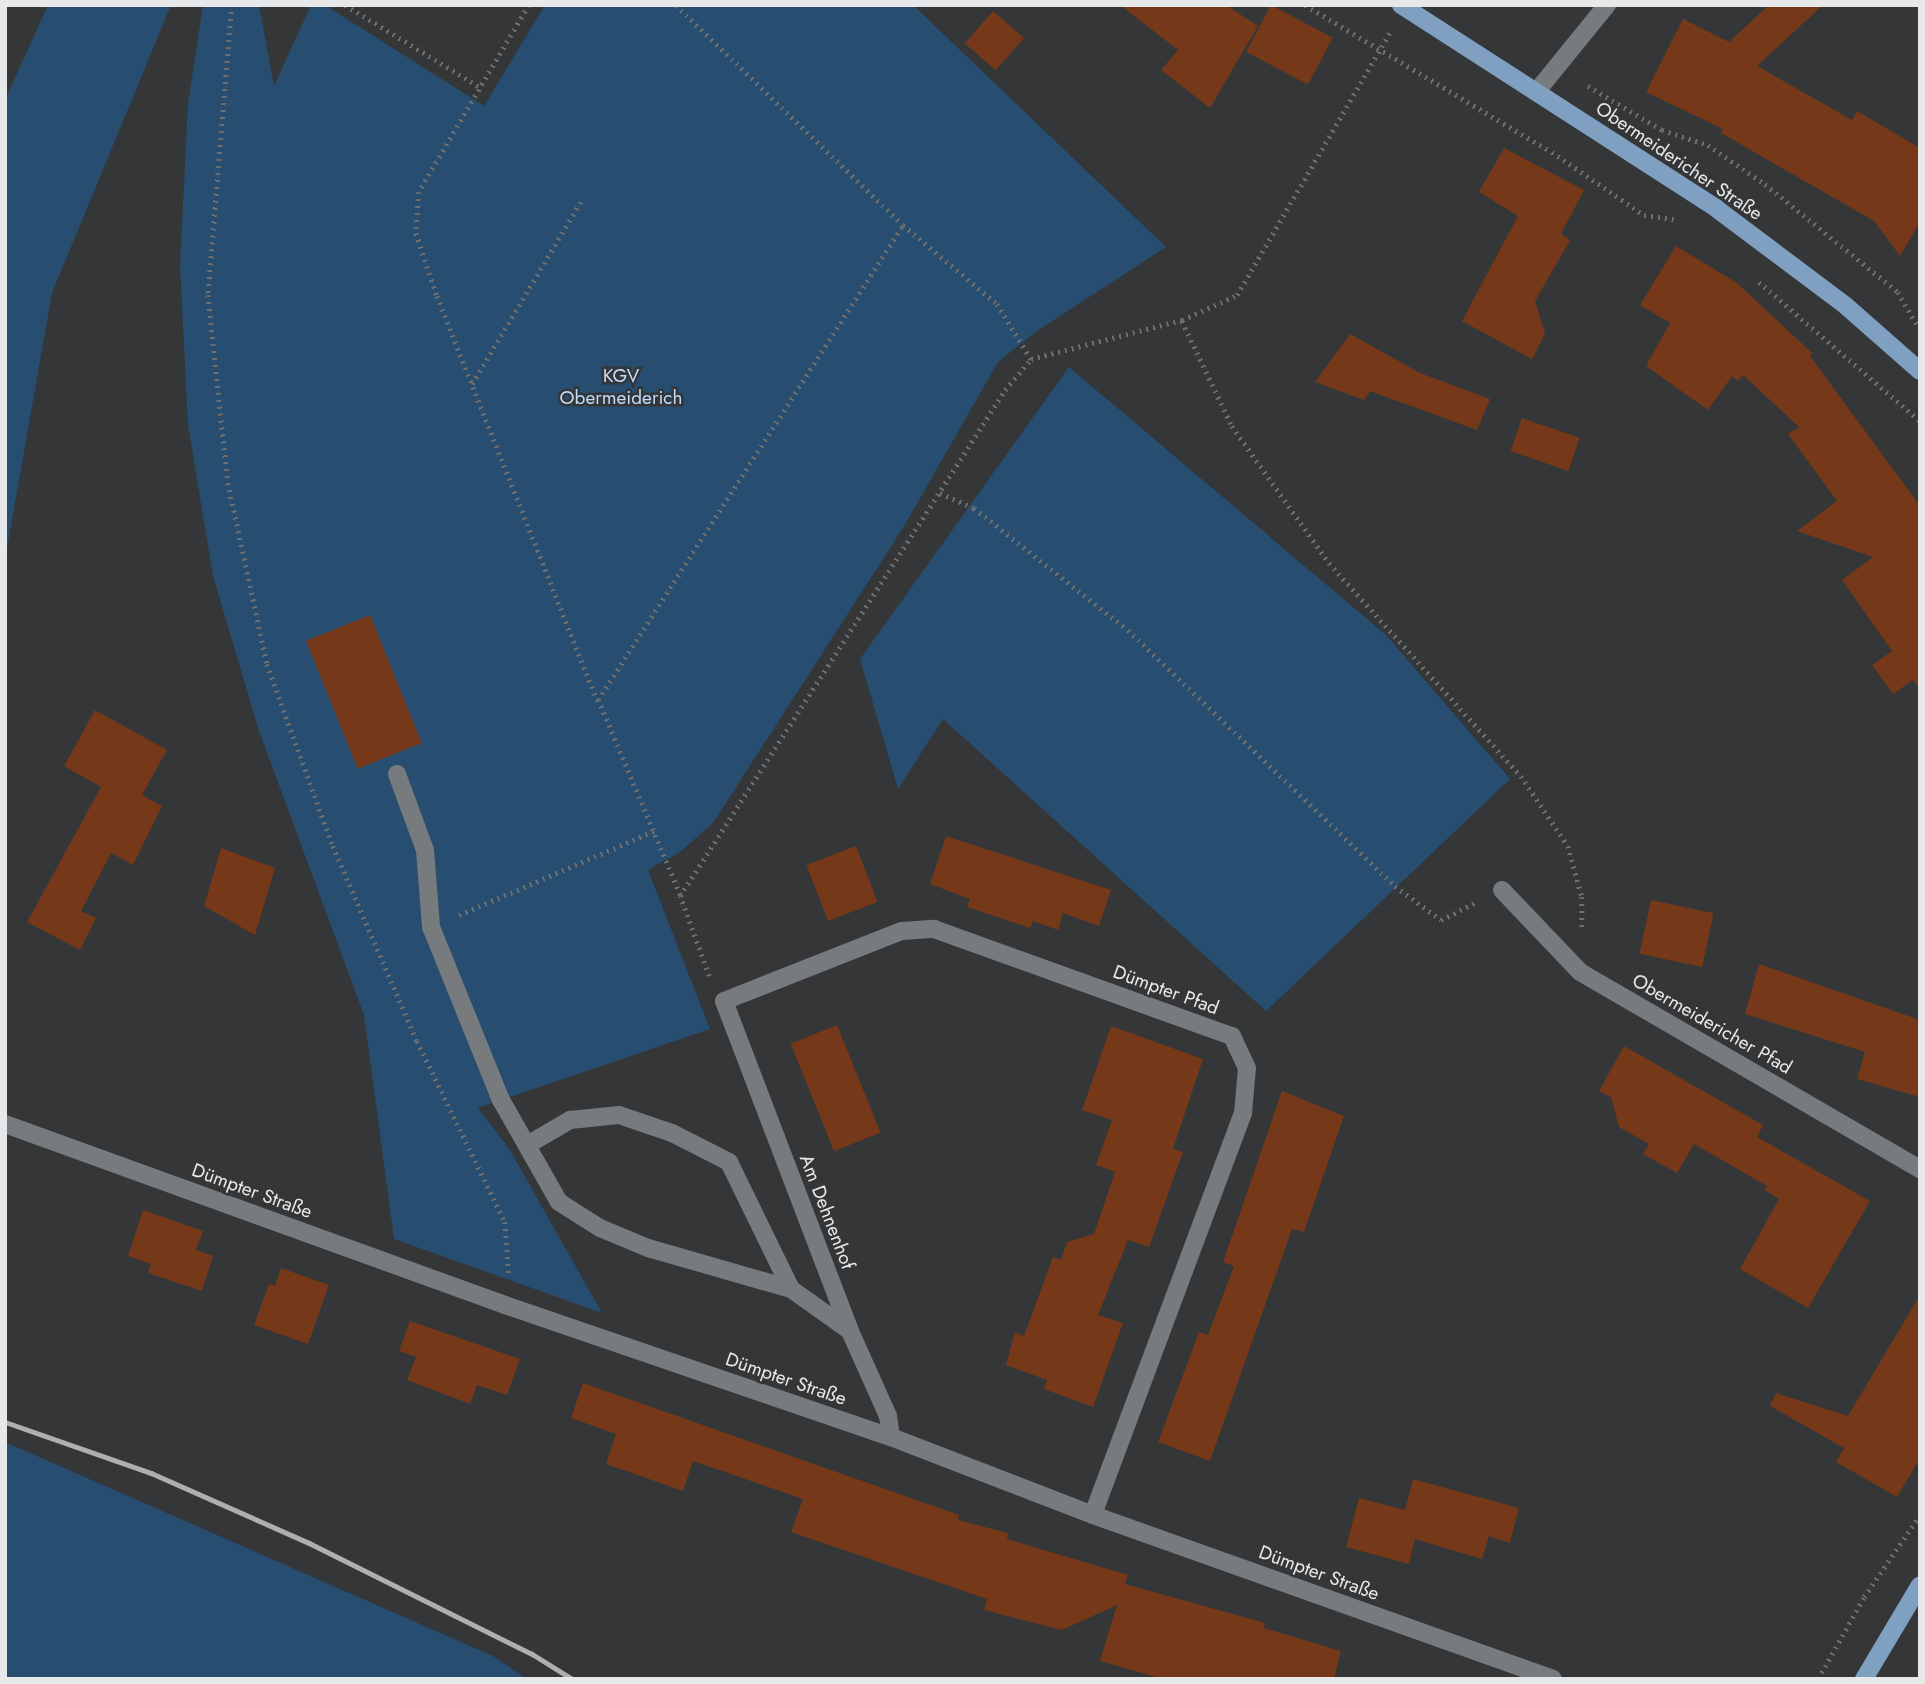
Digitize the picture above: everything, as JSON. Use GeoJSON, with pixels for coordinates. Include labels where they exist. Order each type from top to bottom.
{"type":"FeatureCollection","features":[{"type":"Feature","properties":{"kind":"main road","name":"Obermeidericher Straße"},"geometry":{"type":"LineString","coordinates":[[1403,6],[1717,209],[1846,306],[1920,371]]}},
{"type":"Feature","properties":{"kind":"main road"},"geometry":{"type":"LineString","coordinates":[[1864,1679],[1920,1585]]}},
{"type":"Feature","properties":{"kind":"street"},"geometry":{"type":"LineString","coordinates":[[1537,91],[1607,5]]}},
{"type":"Feature","properties":{"kind":"street"},"geometry":{"type":"LineString","coordinates":[[397,774],[425,850],[431,927],[501,1100],[529,1144],[537,1166],[559,1202],[600,1228],[648,1248],[791,1289],[850,1331]]}},
{"type":"Feature","properties":{"kind":"street","name":"Obermeidericher Pfad"},"geometry":{"type":"LineString","coordinates":[[1502,890],[1580,972],[1920,1169]]}},
{"type":"Feature","properties":{"kind":"street","name":"Dümpter Pfad"},"geometry":{"type":"LineString","coordinates":[[724,1001],[902,932],[934,929],[1232,1036],[1247,1068],[1243,1113],[1093,1515]]}},
{"type":"Feature","properties":{"kind":"street","name":"Am Dehnenhof"},"geometry":{"type":"LineString","coordinates":[[724,1001],[850,1331],[888,1416],[891,1437]]}},
{"type":"Feature","properties":{"kind":"street"},"geometry":{"type":"LineString","coordinates":[[529,1144],[570,1120],[619,1115],[672,1133],[729,1162],[791,1289]]}},
{"type":"Feature","properties":{"kind":"street","name":"Dümpter Straße"},"geometry":{"type":"LineString","coordinates":[[5,1124],[505,1305],[891,1437],[1093,1515],[1553,1679]]}},
{"type":"Feature","properties":{"kind":"path"},"geometry":{"type":"LineString","coordinates":[[232,5],[208,295],[228,483],[267,664],[333,846],[417,1041],[505,1222],[510,1268],[505,1305]]}},
{"type":"Feature","properties":{"kind":"path"},"geometry":{"type":"LineString","coordinates":[[345,5],[480,87]]}},
{"type":"Feature","properties":{"kind":"path"},"geometry":{"type":"LineString","coordinates":[[529,5],[419,192],[416,233],[472,385],[598,700],[654,831],[710,980],[724,1001]]}},
{"type":"Feature","properties":{"kind":"path"},"geometry":{"type":"LineString","coordinates":[[676,5],[903,225],[997,304],[1031,359]]}},
{"type":"Feature","properties":{"kind":"path"},"geometry":{"type":"LineString","coordinates":[[1305,5],[1378,51],[1552,152],[1644,215],[1685,221]]}},
{"type":"Feature","properties":{"kind":"path"},"geometry":{"type":"LineString","coordinates":[[680,896],[1005,390],[1031,359],[1182,320],[1237,295],[1403,6]]}},
{"type":"Feature","properties":{"kind":"path"},"geometry":{"type":"LineString","coordinates":[[1556,66],[1662,130],[1708,145],[1765,184],[1898,292],[1920,330]]}},
{"type":"Feature","properties":{"kind":"path"},"geometry":{"type":"LineString","coordinates":[[472,385],[581,201]]}},
{"type":"Feature","properties":{"kind":"path"},"geometry":{"type":"LineString","coordinates":[[598,700],[903,225]]}},
{"type":"Feature","properties":{"kind":"path"},"geometry":{"type":"LineString","coordinates":[[1750,275],[1920,421]]}},
{"type":"Feature","properties":{"kind":"path"},"geometry":{"type":"LineString","coordinates":[[1182,320],[1232,426],[1329,563],[1521,776],[1568,846],[1582,897],[1580,972]]}},
{"type":"Feature","properties":{"kind":"path"},"geometry":{"type":"LineString","coordinates":[[940,493],[974,508],[1128,630],[1395,886],[1441,920],[1502,890]]}},
{"type":"Feature","properties":{"kind":"path"},"geometry":{"type":"LineString","coordinates":[[431,927],[654,831]]}},
{"type":"Feature","properties":{"kind":"path"},"geometry":{"type":"LineString","coordinates":[[1818,1679],[1864,1597],[1920,1515]]}},
{"type":"Feature","properties":{"kind":"path"},"geometry":{"type":"LineString","coordinates":[[1823,1671],[1829,1675]]}},
{"type":"Feature","properties":{"kind":"green space"},"geometry":{"type":"Polygon","coordinates":[[[48,5],[171,5],[52,293],[5,560],[5,100],[48,5]]]}},
{"type":"Feature","properties":{"kind":"green space","name":"KGV Obermeiderich"},"geometry":{"type":"Polygon","coordinates":[[[203,5],[259,5],[274,86],[311,5],[325,5],[484,106],[545,5],[913,5],[1166,247],[1037,331],[998,362],[903,528],[713,823],[680,852],[648,870],[710,1029],[478,1108],[510,1150],[602,1313],[394,1239],[364,1015],[259,731],[213,576],[188,425],[180,266],[188,104],[203,5]]]}},
{"type":"Feature","properties":{"kind":"green space"},"geometry":{"type":"Polygon","coordinates":[[[1069,367],[1386,635],[1510,779],[1266,1011],[943,719],[898,789],[860,659],[1069,367]]]}},
{"type":"Feature","properties":{"kind":"green space"},"geometry":{"type":"Polygon","coordinates":[[[5,1442],[493,1656],[527,1679],[5,1679],[5,1442]]]}},
{"type":"Feature","properties":{"kind":"building"},"geometry":{"type":"Polygon","coordinates":[[[1120,5],[1226,5],[1258,26],[1210,108],[1161,70],[1178,50],[1120,5]]]}},
{"type":"Feature","properties":{"kind":"building"},"geometry":{"type":"Polygon","coordinates":[[[1271,5],[1333,38],[1308,85],[1246,52],[1271,5]]]}},
{"type":"Feature","properties":{"kind":"building"},"geometry":{"type":"Polygon","coordinates":[[[1769,5],[1823,5],[1757,66],[1852,120],[1857,111],[1920,148],[1920,222],[1900,256],[1874,221],[1721,133],[1723,129],[1646,92],[1683,19],[1729,42],[1769,5]]]}},
{"type":"Feature","properties":{"kind":"building"},"geometry":{"type":"Polygon","coordinates":[[[993,11],[1024,38],[996,70],[965,43],[993,11]]]}},
{"type":"Feature","properties":{"kind":"building"},"geometry":{"type":"Polygon","coordinates":[[[1504,148],[1584,190],[1561,234],[1570,240],[1535,301],[1545,334],[1532,359],[1462,321],[1518,216],[1479,192],[1504,148]]]}},
{"type":"Feature","properties":{"kind":"building"},"geometry":{"type":"Polygon","coordinates":[[[1676,246],[1737,283],[1812,353],[1810,356],[1920,506],[1920,690],[1913,680],[1893,694],[1872,665],[1892,651],[1842,580],[1873,557],[1797,531],[1837,501],[1788,434],[1799,427],[1743,375],[1738,381],[1732,376],[1708,410],[1646,366],[1670,323],[1640,305],[1676,246]]]}},
{"type":"Feature","properties":{"kind":"building"},"geometry":{"type":"Polygon","coordinates":[[[1350,334],[1420,373],[1490,399],[1477,430],[1370,391],[1364,400],[1315,382],[1350,334]]]}},
{"type":"Feature","properties":{"kind":"building"},"geometry":{"type":"Polygon","coordinates":[[[1522,418],[1580,438],[1568,471],[1511,451],[1522,418]]]}},
{"type":"Feature","properties":{"kind":"building"},"geometry":{"type":"Polygon","coordinates":[[[370,615],[422,743],[358,769],[306,641],[370,615]]]}},
{"type":"Feature","properties":{"kind":"building"},"geometry":{"type":"Polygon","coordinates":[[[95,710],[167,750],[142,795],[162,806],[133,865],[111,853],[81,911],[96,918],[80,950],[27,922],[101,787],[64,766],[95,710]]]}},
{"type":"Feature","properties":{"kind":"building"},"geometry":{"type":"Polygon","coordinates":[[[946,836],[1111,890],[1099,926],[1063,913],[1058,930],[1033,921],[1030,928],[967,907],[970,899],[930,884],[946,836]]]}},
{"type":"Feature","properties":{"kind":"building"},"geometry":{"type":"Polygon","coordinates":[[[856,846],[878,902],[828,921],[807,865],[856,846]]]}},
{"type":"Feature","properties":{"kind":"building"},"geometry":{"type":"Polygon","coordinates":[[[221,848],[275,868],[255,935],[204,906],[221,848]]]}},
{"type":"Feature","properties":{"kind":"building"},"geometry":{"type":"Polygon","coordinates":[[[1651,900],[1714,913],[1702,967],[1640,954],[1651,900]]]}},
{"type":"Feature","properties":{"kind":"building"},"geometry":{"type":"Polygon","coordinates":[[[1759,964],[1920,1020],[1920,1097],[1857,1079],[1865,1052],[1745,1014],[1759,964]]]}},
{"type":"Feature","properties":{"kind":"building"},"geometry":{"type":"Polygon","coordinates":[[[837,1025],[880,1133],[834,1151],[791,1044],[837,1025]]]}},
{"type":"Feature","properties":{"kind":"building"},"geometry":{"type":"Polygon","coordinates":[[[1111,1026],[1203,1059],[1173,1149],[1183,1152],[1149,1247],[1128,1240],[1098,1315],[1123,1323],[1093,1407],[1044,1389],[1047,1380],[1006,1365],[1015,1332],[1024,1336],[1053,1257],[1061,1260],[1067,1242],[1094,1234],[1115,1172],[1096,1165],[1112,1120],[1082,1110],[1111,1026]]]}},
{"type":"Feature","properties":{"kind":"building"},"geometry":{"type":"Polygon","coordinates":[[[1624,1046],[1763,1125],[1757,1137],[1870,1201],[1808,1308],[1740,1269],[1779,1199],[1765,1190],[1767,1186],[1694,1144],[1677,1173],[1643,1154],[1649,1144],[1619,1127],[1611,1097],[1599,1091],[1624,1046]]]}},
{"type":"Feature","properties":{"kind":"building"},"geometry":{"type":"Polygon","coordinates":[[[1282,1091],[1344,1116],[1304,1232],[1292,1229],[1210,1461],[1158,1442],[1199,1332],[1208,1335],[1234,1266],[1223,1262],[1282,1091]]]}},
{"type":"Feature","properties":{"kind":"building"},"geometry":{"type":"Polygon","coordinates":[[[143,1210],[203,1231],[196,1250],[213,1256],[202,1291],[148,1273],[151,1264],[128,1256],[143,1210]]]}},
{"type":"Feature","properties":{"kind":"building"},"geometry":{"type":"Polygon","coordinates":[[[281,1268],[329,1285],[308,1344],[254,1325],[269,1284],[275,1286],[281,1268]]]}},
{"type":"Feature","properties":{"kind":"building"},"geometry":{"type":"Polygon","coordinates":[[[1920,1295],[1920,1458],[1897,1497],[1836,1462],[1844,1448],[1770,1406],[1776,1393],[1848,1416],[1920,1295]]]}},
{"type":"Feature","properties":{"kind":"building"},"geometry":{"type":"Polygon","coordinates":[[[410,1321],[520,1359],[507,1395],[477,1385],[470,1404],[407,1380],[416,1357],[399,1351],[410,1321]]]}},
{"type":"Feature","properties":{"kind":"building"},"geometry":{"type":"Polygon","coordinates":[[[583,1383],[959,1515],[958,1520],[1008,1533],[1007,1539],[1128,1575],[1125,1584],[1265,1623],[1264,1628],[1341,1651],[1334,1679],[1163,1679],[1100,1661],[1117,1605],[1062,1630],[984,1610],[987,1599],[791,1532],[803,1499],[693,1461],[683,1491],[606,1464],[616,1434],[571,1418],[583,1383]]]}},
{"type":"Feature","properties":{"kind":"building"},"geometry":{"type":"Polygon","coordinates":[[[1413,1479],[1519,1508],[1510,1543],[1489,1536],[1482,1559],[1415,1539],[1409,1564],[1346,1547],[1359,1498],[1405,1510],[1413,1479]]]}},
{"type":"Feature","properties":{"kind":"railway"},"geometry":{"type":"LineString","coordinates":[[5,1422],[151,1473],[309,1543],[532,1654],[572,1679]]}}]}
